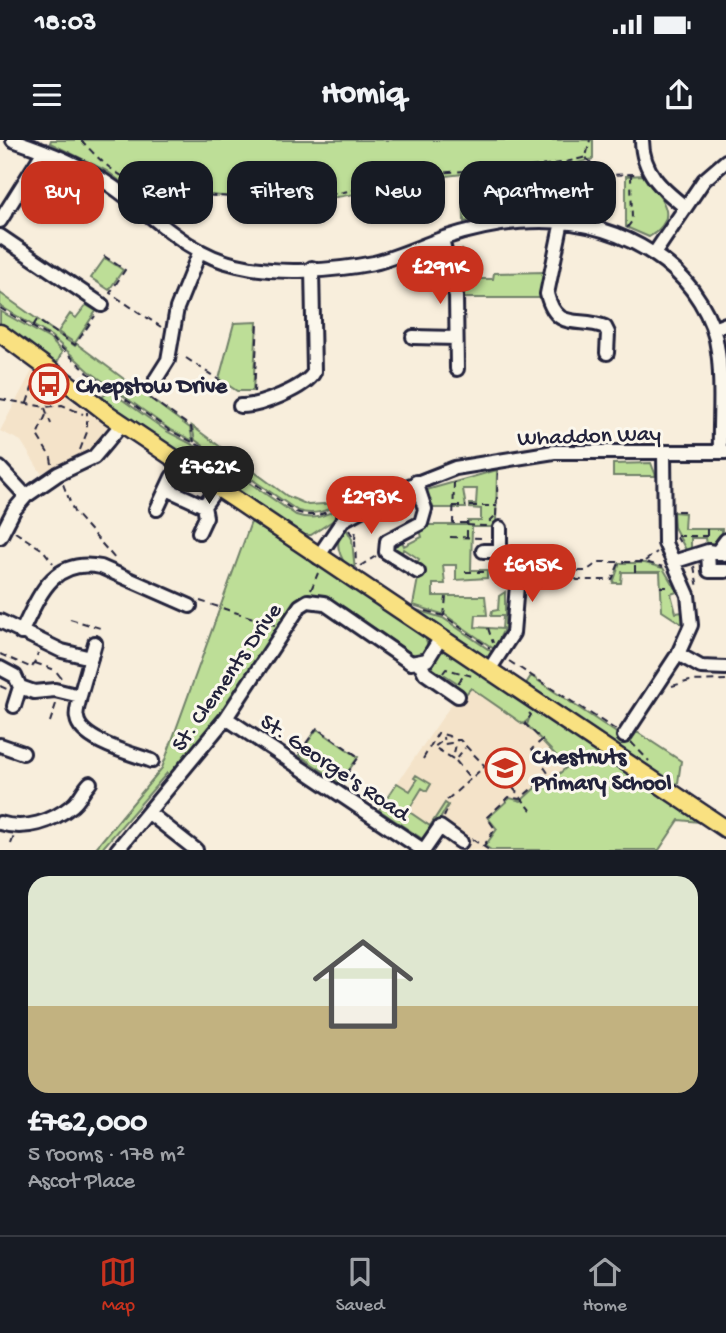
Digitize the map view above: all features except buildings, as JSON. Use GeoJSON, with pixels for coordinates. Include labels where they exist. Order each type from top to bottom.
{"type":"FeatureCollection","features":[{"type":"Feature","properties":{"kind":"main road"},"geometry":{"type":"LineString","coordinates":[[0,333],[87,399],[216,489],[726,829]]}},
{"type":"Feature","properties":{"kind":"street"},"geometry":{"type":"LineString","coordinates":[[13,140],[83,168],[111,186],[182,241],[237,265],[270,269],[373,263],[477,228],[503,224]]}},
{"type":"Feature","properties":{"kind":"street"},"geometry":{"type":"LineString","coordinates":[[642,140],[645,162],[652,177],[685,208]]}},
{"type":"Feature","properties":{"kind":"street"},"geometry":{"type":"LineString","coordinates":[[0,220],[44,151]]}},
{"type":"Feature","properties":{"kind":"street"},"geometry":{"type":"LineString","coordinates":[[653,254],[704,180],[726,160]]}},
{"type":"Feature","properties":{"kind":"street"},"geometry":{"type":"LineString","coordinates":[[561,224],[547,294],[550,306],[567,321],[605,327],[608,333],[607,353]]}},
{"type":"Feature","properties":{"kind":"street"},"geometry":{"type":"LineString","coordinates":[[575,224],[611,232],[653,254],[689,286],[703,306],[719,351],[723,452]]}},
{"type":"Feature","properties":{"kind":"street"},"geometry":{"type":"LineString","coordinates":[[0,236],[97,301]]}},
{"type":"Feature","properties":{"kind":"street"},"geometry":{"type":"LineString","coordinates":[[442,239],[455,288],[457,369]]}},
{"type":"Feature","properties":{"kind":"street"},"geometry":{"type":"LineString","coordinates":[[160,375],[168,360],[183,288],[200,251]]}},
{"type":"Feature","properties":{"kind":"street"},"geometry":{"type":"LineString","coordinates":[[240,406],[251,407],[309,382],[314,372],[312,268]]}},
{"type":"Feature","properties":{"kind":"street"},"geometry":{"type":"LineString","coordinates":[[713,330],[726,324]]}},
{"type":"Feature","properties":{"kind":"street"},"geometry":{"type":"LineString","coordinates":[[413,337],[456,338]]}},
{"type":"Feature","properties":{"kind":"street"},"geometry":{"type":"LineString","coordinates":[[2,532],[26,496],[57,466],[94,457],[122,424]]}},
{"type":"Feature","properties":{"kind":"street","name":"Whaddon Way"},"geometry":{"type":"LineString","coordinates":[[320,558],[346,524],[416,482],[455,468],[496,459],[554,452],[723,452]]}},
{"type":"Feature","properties":{"kind":"street"},"geometry":{"type":"LineString","coordinates":[[620,733],[687,640],[691,612],[688,595],[665,542],[664,452]]}},
{"type":"Feature","properties":{"kind":"street"},"geometry":{"type":"LineString","coordinates":[[0,468],[26,496]]}},
{"type":"Feature","properties":{"kind":"street"},"geometry":{"type":"LineString","coordinates":[[416,482],[425,509],[421,523],[387,541],[386,552],[418,572]]}},
{"type":"Feature","properties":{"kind":"street"},"geometry":{"type":"LineString","coordinates":[[157,509],[169,483],[204,506]]}},
{"type":"Feature","properties":{"kind":"street"},"geometry":{"type":"LineString","coordinates":[[199,532],[206,517],[204,506],[216,489]]}},
{"type":"Feature","properties":{"kind":"street"},"geometry":{"type":"LineString","coordinates":[[489,670],[498,650],[513,633],[517,585],[500,572],[500,528]]}},
{"type":"Feature","properties":{"kind":"street"},"geometry":{"type":"LineString","coordinates":[[726,540],[717,552],[709,571],[726,571]]}},
{"type":"Feature","properties":{"kind":"street"},"geometry":{"type":"LineString","coordinates":[[483,544],[500,551]]}},
{"type":"Feature","properties":{"kind":"street"},"geometry":{"type":"LineString","coordinates":[[673,562],[688,555],[717,552]]}},
{"type":"Feature","properties":{"kind":"street"},"geometry":{"type":"LineString","coordinates":[[21,633],[40,594],[60,573],[87,564],[193,603]]}},
{"type":"Feature","properties":{"kind":"street","name":"St. Clements Drive"},"geometry":{"type":"LineString","coordinates":[[117,850],[226,718],[300,606],[308,601],[324,603],[411,663],[420,663],[425,673],[458,696]]}},
{"type":"Feature","properties":{"kind":"street"},"geometry":{"type":"LineString","coordinates":[[0,621],[43,643],[91,658]]}},
{"type":"Feature","properties":{"kind":"street"},"geometry":{"type":"LineString","coordinates":[[420,663],[427,660],[440,639]]}},
{"type":"Feature","properties":{"kind":"street"},"geometry":{"type":"LineString","coordinates":[[95,643],[80,696],[76,717],[79,726],[89,735],[152,761]]}},
{"type":"Feature","properties":{"kind":"street"},"geometry":{"type":"LineString","coordinates":[[678,654],[701,667],[726,668]]}},
{"type":"Feature","properties":{"kind":"street"},"geometry":{"type":"LineString","coordinates":[[0,668],[15,677],[20,687],[34,692],[58,691],[80,696]]}},
{"type":"Feature","properties":{"kind":"street"},"geometry":{"type":"LineString","coordinates":[[13,706],[20,687]]}},
{"type":"Feature","properties":{"kind":"street","name":"St. George's Road"},"geometry":{"type":"LineString","coordinates":[[226,718],[424,850]]}},
{"type":"Feature","properties":{"kind":"street"},"geometry":{"type":"LineString","coordinates":[[0,745],[23,753]]}},
{"type":"Feature","properties":{"kind":"street"},"geometry":{"type":"LineString","coordinates":[[0,823],[17,828],[43,821],[72,806],[90,783]]}},
{"type":"Feature","properties":{"kind":"street"},"geometry":{"type":"LineString","coordinates":[[149,813],[196,850]]}},
{"type":"Feature","properties":{"kind":"street"},"geometry":{"type":"LineString","coordinates":[[424,850],[439,827],[461,842]]}},
{"type":"Feature","properties":{"kind":"path"},"geometry":{"type":"LineString","coordinates":[[81,140],[99,159],[118,173]]}},
{"type":"Feature","properties":{"kind":"path"},"geometry":{"type":"LineString","coordinates":[[586,157],[590,140]]}},
{"type":"Feature","properties":{"kind":"path"},"geometry":{"type":"LineString","coordinates":[[571,161],[586,157]]}},
{"type":"Feature","properties":{"kind":"path"},"geometry":{"type":"LineString","coordinates":[[586,157],[604,175],[645,174]]}},
{"type":"Feature","properties":{"kind":"path"},"geometry":{"type":"LineString","coordinates":[[213,194],[243,197],[336,193],[424,174],[459,172]]}},
{"type":"Feature","properties":{"kind":"path"},"geometry":{"type":"LineString","coordinates":[[626,229],[632,221],[631,174]]}},
{"type":"Feature","properties":{"kind":"path"},"geometry":{"type":"LineString","coordinates":[[104,256],[125,270],[110,293],[167,331]]}},
{"type":"Feature","properties":{"kind":"path"},"geometry":{"type":"LineString","coordinates":[[32,327],[37,320],[75,345],[97,301]]}},
{"type":"Feature","properties":{"kind":"path"},"geometry":{"type":"LineString","coordinates":[[0,308],[50,337],[88,373],[169,430],[195,443],[296,512],[309,516],[335,508],[355,540]]}},
{"type":"Feature","properties":{"kind":"path"},"geometry":{"type":"LineString","coordinates":[[254,392],[258,324]]}},
{"type":"Feature","properties":{"kind":"path"},"geometry":{"type":"LineString","coordinates":[[186,358],[225,384]]}},
{"type":"Feature","properties":{"kind":"path"},"geometry":{"type":"LineString","coordinates":[[160,375],[140,391],[191,428],[195,443]]}},
{"type":"Feature","properties":{"kind":"path"},"geometry":{"type":"LineString","coordinates":[[27,404],[32,388],[44,382],[49,384]]}},
{"type":"Feature","properties":{"kind":"path"},"geometry":{"type":"LineString","coordinates":[[0,399],[45,407],[62,405],[85,415]]}},
{"type":"Feature","properties":{"kind":"path"},"geometry":{"type":"LineString","coordinates":[[72,457],[85,442],[87,399]]}},
{"type":"Feature","properties":{"kind":"path"},"geometry":{"type":"LineString","coordinates":[[45,407],[51,424]]}},
{"type":"Feature","properties":{"kind":"path"},"geometry":{"type":"LineString","coordinates":[[46,415],[39,424],[37,435],[57,466],[74,512],[122,565]]}},
{"type":"Feature","properties":{"kind":"path"},"geometry":{"type":"LineString","coordinates":[[496,459],[496,527],[500,528]]}},
{"type":"Feature","properties":{"kind":"path"},"geometry":{"type":"LineString","coordinates":[[454,480],[453,523],[484,527],[496,515]]}},
{"type":"Feature","properties":{"kind":"path"},"geometry":{"type":"LineString","coordinates":[[453,506],[497,506]]}},
{"type":"Feature","properties":{"kind":"path"},"geometry":{"type":"LineString","coordinates":[[672,511],[685,511]]}},
{"type":"Feature","properties":{"kind":"path"},"geometry":{"type":"LineString","coordinates":[[346,524],[356,522],[356,568],[386,552]]}},
{"type":"Feature","properties":{"kind":"path"},"geometry":{"type":"LineString","coordinates":[[467,523],[467,537]]}},
{"type":"Feature","properties":{"kind":"path"},"geometry":{"type":"LineString","coordinates":[[673,527],[698,578],[698,589]]}},
{"type":"Feature","properties":{"kind":"path"},"geometry":{"type":"LineString","coordinates":[[2,532],[43,550],[60,573]]}},
{"type":"Feature","properties":{"kind":"path"},"geometry":{"type":"LineString","coordinates":[[676,536],[707,536]]}},
{"type":"Feature","properties":{"kind":"path"},"geometry":{"type":"LineString","coordinates":[[450,537],[467,537],[483,544]]}},
{"type":"Feature","properties":{"kind":"path"},"geometry":{"type":"LineString","coordinates":[[465,572],[586,571],[599,562],[645,562],[663,568],[656,544]]}},
{"type":"Feature","properties":{"kind":"path"},"geometry":{"type":"LineString","coordinates":[[645,562],[657,552]]}},
{"type":"Feature","properties":{"kind":"path"},"geometry":{"type":"LineString","coordinates":[[308,601],[320,558]]}},
{"type":"Feature","properties":{"kind":"path"},"geometry":{"type":"LineString","coordinates":[[565,571],[577,580],[612,580],[619,562]]}},
{"type":"Feature","properties":{"kind":"path"},"geometry":{"type":"LineString","coordinates":[[635,562],[635,572]]}},
{"type":"Feature","properties":{"kind":"path"},"geometry":{"type":"LineString","coordinates":[[565,571],[565,585]]}},
{"type":"Feature","properties":{"kind":"path"},"geometry":{"type":"LineString","coordinates":[[660,587],[676,587],[669,577]]}},
{"type":"Feature","properties":{"kind":"path"},"geometry":{"type":"LineString","coordinates":[[444,616],[446,597]]}},
{"type":"Feature","properties":{"kind":"path"},"geometry":{"type":"LineString","coordinates":[[193,603],[286,628]]}},
{"type":"Feature","properties":{"kind":"path"},"geometry":{"type":"LineString","coordinates":[[422,610],[444,616],[498,650],[620,733],[655,767]]}},
{"type":"Feature","properties":{"kind":"path"},"geometry":{"type":"LineString","coordinates":[[69,619],[100,628]]}},
{"type":"Feature","properties":{"kind":"path"},"geometry":{"type":"LineString","coordinates":[[488,628],[488,635],[498,650]]}},
{"type":"Feature","properties":{"kind":"path"},"geometry":{"type":"LineString","coordinates":[[0,654],[32,668],[43,643]]}},
{"type":"Feature","properties":{"kind":"path"},"geometry":{"type":"LineString","coordinates":[[34,662],[55,670],[62,678],[50,722]]}},
{"type":"Feature","properties":{"kind":"path"},"geometry":{"type":"LineString","coordinates":[[672,678],[666,688],[690,681],[726,680]]}},
{"type":"Feature","properties":{"kind":"path"},"geometry":{"type":"LineString","coordinates":[[522,707],[531,715],[525,724],[542,740],[532,749],[548,774],[570,791]]}},
{"type":"Feature","properties":{"kind":"path"},"geometry":{"type":"LineString","coordinates":[[620,733],[622,721]]}},
{"type":"Feature","properties":{"kind":"path"},"geometry":{"type":"LineString","coordinates":[[293,763],[317,728],[359,757],[335,791]]}},
{"type":"Feature","properties":{"kind":"path"},"geometry":{"type":"LineString","coordinates":[[423,759],[438,733],[443,737],[449,736],[452,740]]}},
{"type":"Feature","properties":{"kind":"path"},"geometry":{"type":"LineString","coordinates":[[443,737],[442,742],[434,747],[455,760],[471,779]]}},
{"type":"Feature","properties":{"kind":"path"},"geometry":{"type":"LineString","coordinates":[[454,753],[457,740]]}},
{"type":"Feature","properties":{"kind":"path"},"geometry":{"type":"LineString","coordinates":[[445,752],[446,745],[457,740],[485,766],[447,800]]}},
{"type":"Feature","properties":{"kind":"path"},"geometry":{"type":"LineString","coordinates":[[442,742],[446,745]]}},
{"type":"Feature","properties":{"kind":"path"},"geometry":{"type":"LineString","coordinates":[[455,760],[466,747]]}},
{"type":"Feature","properties":{"kind":"path"},"geometry":{"type":"LineString","coordinates":[[489,850],[484,847],[495,829],[487,817],[509,797],[522,798],[548,774]]}},
{"type":"Feature","properties":{"kind":"path"},"geometry":{"type":"LineString","coordinates":[[505,778],[531,810]]}},
{"type":"Feature","properties":{"kind":"shaded area"},"geometry":{"type":"Polygon","coordinates":[[[32,371],[107,426],[96,447],[41,473],[21,441],[0,431],[32,371]]]}},
{"type":"Feature","properties":{"kind":"shaded area","name":"Chestnuts Primary School"},"geometry":{"type":"Polygon","coordinates":[[[469,679],[582,754],[659,850],[456,850],[384,802],[469,679]]]}},
{"type":"Feature","properties":{"kind":"green space"},"geometry":{"type":"Polygon","coordinates":[[[51,140],[593,140],[593,159],[459,161],[459,174],[445,176],[445,161],[351,161],[351,194],[337,197],[337,161],[227,161],[227,196],[213,196],[213,161],[118,161],[118,179],[104,170],[104,161],[87,161],[50,143],[51,140]]]}},
{"type":"Feature","properties":{"kind":"green space"},"geometry":{"type":"Polygon","coordinates":[[[644,175],[665,206],[666,214],[665,222],[649,237],[626,227],[626,176],[644,175]]]}},
{"type":"Feature","properties":{"kind":"green space"},"geometry":{"type":"Polygon","coordinates":[[[462,249],[469,279],[493,279],[494,273],[545,272],[541,298],[462,298],[462,249]]]}},
{"type":"Feature","properties":{"kind":"green space"},"geometry":{"type":"Polygon","coordinates":[[[105,258],[123,270],[109,290],[91,278],[105,258]]]}},
{"type":"Feature","properties":{"kind":"green space"},"geometry":{"type":"Polygon","coordinates":[[[0,293],[75,346],[77,344],[190,428],[193,441],[169,429],[89,371],[51,336],[0,306],[0,293]]]}},
{"type":"Feature","properties":{"kind":"green space"},"geometry":{"type":"Polygon","coordinates":[[[86,305],[96,311],[75,343],[58,332],[70,314],[76,318],[86,305]]]}},
{"type":"Feature","properties":{"kind":"green space"},"geometry":{"type":"Polygon","coordinates":[[[0,311],[50,339],[62,352],[57,363],[38,354],[0,326],[0,311]]]}},
{"type":"Feature","properties":{"kind":"green space"},"geometry":{"type":"Polygon","coordinates":[[[257,322],[253,391],[237,391],[219,379],[234,323],[257,322]]]}},
{"type":"Feature","properties":{"kind":"green space"},"geometry":{"type":"Polygon","coordinates":[[[110,391],[168,432],[201,449],[296,515],[309,518],[320,516],[342,506],[346,512],[311,535],[296,535],[111,409],[113,406],[102,397],[110,391]]]}},
{"type":"Feature","properties":{"kind":"green space"},"geometry":{"type":"Polygon","coordinates":[[[192,426],[287,496],[308,505],[340,503],[320,512],[298,511],[195,440],[192,426]]]}},
{"type":"Feature","properties":{"kind":"green space"},"geometry":{"type":"Polygon","coordinates":[[[651,463],[656,476],[613,476],[613,464],[651,463]]]}},
{"type":"Feature","properties":{"kind":"green space"},"geometry":{"type":"Polygon","coordinates":[[[497,470],[496,527],[472,527],[471,570],[487,570],[487,578],[456,580],[456,565],[443,565],[445,584],[433,584],[433,596],[485,596],[487,615],[476,615],[475,627],[502,629],[503,616],[491,616],[492,611],[498,610],[499,596],[505,592],[505,627],[494,649],[445,615],[413,605],[420,568],[416,565],[419,559],[404,549],[400,554],[392,546],[401,539],[404,546],[422,537],[420,530],[426,525],[468,525],[468,521],[481,521],[481,509],[470,508],[470,504],[476,504],[477,489],[463,489],[466,508],[429,508],[423,491],[497,470]]]}},
{"type":"Feature","properties":{"kind":"green space"},"geometry":{"type":"Polygon","coordinates":[[[673,512],[685,513],[684,529],[722,529],[722,538],[715,545],[706,545],[705,538],[691,538],[691,549],[686,550],[674,527],[673,512]]]}},
{"type":"Feature","properties":{"kind":"green space"},"geometry":{"type":"Polygon","coordinates":[[[251,522],[422,632],[427,650],[423,657],[406,656],[405,649],[344,607],[338,608],[321,596],[310,596],[173,777],[167,773],[101,850],[94,850],[162,768],[251,522]]]}},
{"type":"Feature","properties":{"kind":"green space"},"geometry":{"type":"Polygon","coordinates":[[[344,525],[352,539],[355,572],[410,608],[443,618],[495,654],[486,659],[351,572],[343,561],[338,544],[344,525]]]}},
{"type":"Feature","properties":{"kind":"green space"},"geometry":{"type":"Polygon","coordinates":[[[620,563],[645,563],[663,568],[677,592],[671,594],[676,613],[683,612],[682,624],[662,611],[660,572],[622,572],[621,583],[613,583],[620,563]]]}},
{"type":"Feature","properties":{"kind":"green space"},"geometry":{"type":"Polygon","coordinates":[[[451,652],[664,793],[662,796],[700,822],[679,820],[659,850],[491,850],[485,846],[497,829],[488,818],[510,798],[521,801],[547,777],[551,781],[567,767],[527,725],[529,719],[523,724],[471,688],[465,695],[452,689],[456,682],[445,675],[440,680],[433,675],[431,662],[437,653],[451,652]]]}},
{"type":"Feature","properties":{"kind":"green space"},"geometry":{"type":"Polygon","coordinates":[[[531,676],[630,742],[637,732],[681,761],[678,783],[674,787],[524,687],[531,676]]]}},
{"type":"Feature","properties":{"kind":"green space"},"geometry":{"type":"Polygon","coordinates":[[[317,729],[358,757],[340,783],[299,755],[317,729]]]}},
{"type":"Feature","properties":{"kind":"green space"},"geometry":{"type":"Polygon","coordinates":[[[416,775],[431,784],[427,791],[422,788],[408,811],[430,826],[445,803],[448,805],[427,842],[379,810],[397,783],[410,791],[417,780],[414,778],[416,775]]]}},
{"type":"Feature","properties":{"kind":"place","name":"Chepstow Drive"},"geometry":{"type":"Point","coordinates":[49,384]}},
{"type":"Feature","properties":{"kind":"place","name":"Chestnuts Primary School"},"geometry":{"type":"Point","coordinates":[505,768]}}]}
